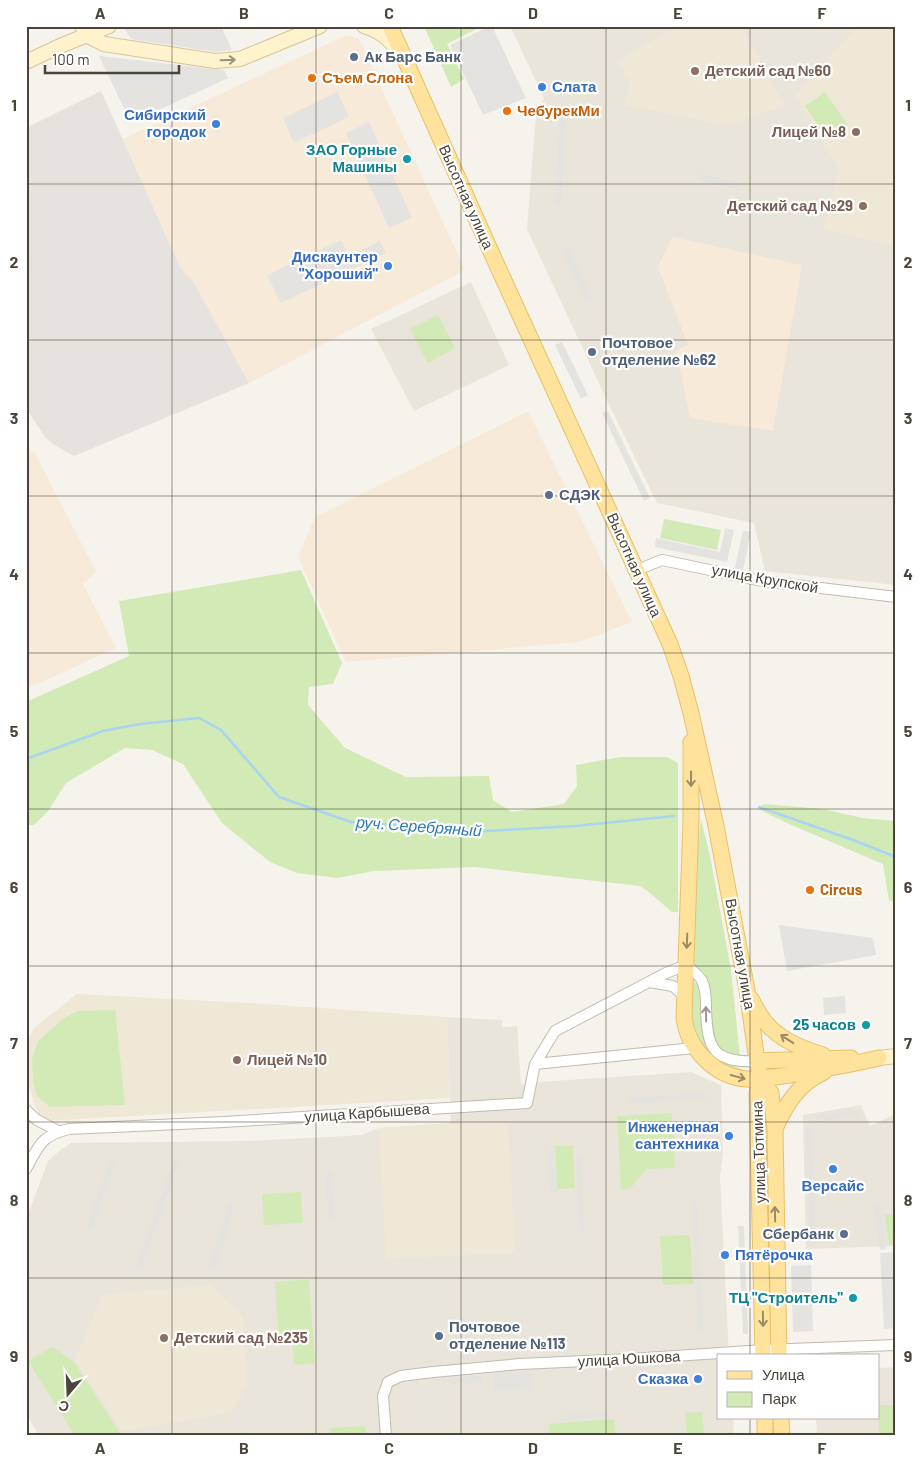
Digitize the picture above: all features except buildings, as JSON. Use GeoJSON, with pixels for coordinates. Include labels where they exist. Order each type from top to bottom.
{"type":"FeatureCollection","features":[{"type":"Feature","properties":{"kind":"main road","name":"Высотная улица"},"geometry":{"type":"LineString","coordinates":[[390,26],[670,644],[684,684],[716,826],[747,990],[761,1079]]}},
{"type":"Feature","properties":{"kind":"main road"},"geometry":{"type":"LineString","coordinates":[[691,712],[692,820],[684,996],[685,1026],[694,1048],[717,1068],[745,1079],[761,1079],[833,1063],[880,1058]]}},
{"type":"Feature","properties":{"kind":"main road"},"geometry":{"type":"LineString","coordinates":[[747,990],[763,1020],[775,1032],[791,1043],[833,1063]]}},
{"type":"Feature","properties":{"kind":"main road"},"geometry":{"type":"LineString","coordinates":[[758,1061],[833,1063]]}},
{"type":"Feature","properties":{"kind":"main road"},"geometry":{"type":"LineString","coordinates":[[774,1130],[784,1109],[799,1088],[833,1063]]}},
{"type":"Feature","properties":{"kind":"main road","name":"улица Тотмина"},"geometry":{"type":"LineString","coordinates":[[761,1079],[771,1093],[774,1130],[771,1353]]}},
{"type":"Feature","properties":{"kind":"main road","name":"улица Тотмина"},"geometry":{"type":"LineString","coordinates":[[761,1079],[757,1093],[771,1353]]}},
{"type":"Feature","properties":{"kind":"main road"},"geometry":{"type":"LineString","coordinates":[[765,1420],[765,1436]]}},
{"type":"Feature","properties":{"kind":"main road"},"geometry":{"type":"LineString","coordinates":[[781,1420],[782,1436]]}},
{"type":"Feature","properties":{"kind":"street"},"geometry":{"type":"LineString","coordinates":[[26,62],[60,46],[85,31],[109,26]]}},
{"type":"Feature","properties":{"kind":"street"},"geometry":{"type":"LineString","coordinates":[[85,31],[104,44],[183,56],[240,60],[320,26]]}},
{"type":"Feature","properties":{"kind":"street"},"geometry":{"type":"LineString","coordinates":[[364,26],[387,37],[403,56]]}},
{"type":"Feature","properties":{"kind":"street","name":"улица Крупской"},"geometry":{"type":"LineString","coordinates":[[637,570],[662,560],[762,581],[896,597]]}},
{"type":"Feature","properties":{"kind":"street"},"geometry":{"type":"LineString","coordinates":[[535,1064],[555,1031],[666,973],[686,965],[702,980],[706,1000],[706,1028],[711,1046],[726,1058],[741,1062],[758,1061]]}},
{"type":"Feature","properties":{"kind":"street"},"geometry":{"type":"LineString","coordinates":[[649,982],[674,986],[684,996]]}},
{"type":"Feature","properties":{"kind":"street"},"geometry":{"type":"LineString","coordinates":[[535,1064],[694,1048]]}},
{"type":"Feature","properties":{"kind":"street"},"geometry":{"type":"LineString","coordinates":[[880,1058],[896,1056]]}},
{"type":"Feature","properties":{"kind":"street","name":"улица Карбышева"},"geometry":{"type":"LineString","coordinates":[[58,1131],[70,1128],[233,1121],[527,1103],[535,1064]]}},
{"type":"Feature","properties":{"kind":"street"},"geometry":{"type":"LineString","coordinates":[[26,1110],[37,1120],[58,1131]]}},
{"type":"Feature","properties":{"kind":"street"},"geometry":{"type":"LineString","coordinates":[[26,1169],[37,1149],[48,1136],[58,1131]]}},
{"type":"Feature","properties":{"kind":"street","name":"улица Юшкова"},"geometry":{"type":"LineString","coordinates":[[748,1354],[896,1345]]}},
{"type":"Feature","properties":{"kind":"street","name":"улица Юшкова"},"geometry":{"type":"LineString","coordinates":[[386,1436],[383,1396],[388,1382],[401,1376],[504,1365],[717,1355]]}},
{"type":"Feature","properties":{"kind":"shaded area"},"geometry":{"type":"Polygon","coordinates":[[[132,26],[221,26],[232,50],[216,52],[131,39],[125,29],[132,26]]]}},
{"type":"Feature","properties":{"kind":"shaded area"},"geometry":{"type":"Polygon","coordinates":[[[492,26],[526,98],[483,115],[450,45],[492,26]]]}},
{"type":"Feature","properties":{"kind":"shaded area"},"geometry":{"type":"Polygon","coordinates":[[[510,26],[896,26],[896,585],[765,571],[754,523],[657,503],[527,229],[536,115],[544,98],[510,26]]]}},
{"type":"Feature","properties":{"kind":"shaded area","name":"Детский сад №60"},"geometry":{"type":"Polygon","coordinates":[[[677,26],[741,26],[784,105],[729,126],[625,105],[630,82],[618,61],[677,26]]]}},
{"type":"Feature","properties":{"kind":"shaded area","name":"Лицей №8"},"geometry":{"type":"Polygon","coordinates":[[[858,26],[896,26],[896,246],[824,230],[839,169],[795,95],[858,26]]]}},
{"type":"Feature","properties":{"kind":"shaded area"},"geometry":{"type":"Polygon","coordinates":[[[347,35],[359,39],[465,270],[249,383],[193,281],[181,269],[123,139],[347,35]]]}},
{"type":"Feature","properties":{"kind":"shaded area"},"geometry":{"type":"Polygon","coordinates":[[[99,56],[224,70],[228,78],[131,123],[99,56]]]}},
{"type":"Feature","properties":{"kind":"shaded area"},"geometry":{"type":"Polygon","coordinates":[[[101,91],[181,269],[193,281],[249,383],[74,456],[45,437],[26,408],[26,128],[101,91]]]}},
{"type":"Feature","properties":{"kind":"shaded area"},"geometry":{"type":"Polygon","coordinates":[[[337,92],[349,117],[294,143],[283,118],[337,92]]]}},
{"type":"Feature","properties":{"kind":"shaded area"},"geometry":{"type":"Polygon","coordinates":[[[560,119],[566,119],[561,205],[555,204],[560,119]]]}},
{"type":"Feature","properties":{"kind":"shaded area"},"geometry":{"type":"Polygon","coordinates":[[[369,122],[412,218],[389,228],[346,133],[369,122]]]}},
{"type":"Feature","properties":{"kind":"shaded area"},"geometry":{"type":"Polygon","coordinates":[[[700,173],[741,183],[740,190],[698,180],[700,173]]]}},
{"type":"Feature","properties":{"kind":"shaded area"},"geometry":{"type":"Polygon","coordinates":[[[672,237],[802,265],[773,431],[690,418],[676,351],[688,345],[658,267],[672,237]]]}},
{"type":"Feature","properties":{"kind":"shaded area"},"geometry":{"type":"Polygon","coordinates":[[[341,240],[349,256],[380,241],[386,253],[281,303],[267,275],[341,240]]]}},
{"type":"Feature","properties":{"kind":"shaded area"},"geometry":{"type":"Polygon","coordinates":[[[568,246],[593,300],[586,303],[561,249],[568,246]]]}},
{"type":"Feature","properties":{"kind":"shaded area"},"geometry":{"type":"Polygon","coordinates":[[[471,282],[509,365],[414,411],[371,329],[471,282]]]}},
{"type":"Feature","properties":{"kind":"shaded area"},"geometry":{"type":"Polygon","coordinates":[[[562,342],[588,395],[581,399],[555,345],[562,342]]]}},
{"type":"Feature","properties":{"kind":"shaded area"},"geometry":{"type":"Polygon","coordinates":[[[528,411],[632,622],[579,642],[346,662],[298,557],[315,517],[528,411]]]}},
{"type":"Feature","properties":{"kind":"shaded area"},"geometry":{"type":"Polygon","coordinates":[[[608,411],[650,498],[644,501],[602,413],[608,411]]]}},
{"type":"Feature","properties":{"kind":"shaded area"},"geometry":{"type":"Polygon","coordinates":[[[26,449],[35,453],[96,572],[83,584],[116,648],[26,689],[26,449]]]}},
{"type":"Feature","properties":{"kind":"shaded area"},"geometry":{"type":"Polygon","coordinates":[[[725,528],[734,530],[727,562],[655,547],[656,538],[720,552],[725,528]]]}},
{"type":"Feature","properties":{"kind":"shaded area"},"geometry":{"type":"Polygon","coordinates":[[[743,531],[751,532],[742,574],[734,572],[743,531]]]}},
{"type":"Feature","properties":{"kind":"shaded area"},"geometry":{"type":"Polygon","coordinates":[[[779,925],[873,938],[876,955],[787,971],[779,925]]]}},
{"type":"Feature","properties":{"kind":"shaded area","name":"Лицей №10"},"geometry":{"type":"Polygon","coordinates":[[[77,994],[251,1003],[447,1017],[450,1098],[46,1121],[40,1116],[33,1100],[27,1077],[28,1039],[35,1027],[77,994]]]}},
{"type":"Feature","properties":{"kind":"shaded area"},"geometry":{"type":"Polygon","coordinates":[[[845,996],[846,1013],[824,1015],[823,998],[845,996]]]}},
{"type":"Feature","properties":{"kind":"shaded area"},"geometry":{"type":"Polygon","coordinates":[[[447,1017],[502,1020],[502,1027],[517,1026],[521,1085],[538,1082],[691,1072],[721,1085],[723,1153],[720,1178],[729,1354],[717,1354],[717,1420],[733,1420],[734,1436],[39,1436],[26,1413],[26,1220],[48,1161],[59,1151],[71,1143],[248,1141],[345,1136],[361,1135],[379,1128],[451,1123],[447,1017]]]}},
{"type":"Feature","properties":{"kind":"shaded area"},"geometry":{"type":"Polygon","coordinates":[[[707,1093],[708,1099],[629,1104],[629,1098],[707,1093]]]}},
{"type":"Feature","properties":{"kind":"shaded area"},"geometry":{"type":"Polygon","coordinates":[[[861,1105],[870,1126],[896,1114],[896,1246],[806,1249],[803,1115],[861,1105]]]}},
{"type":"Feature","properties":{"kind":"shaded area"},"geometry":{"type":"Polygon","coordinates":[[[859,1109],[860,1115],[817,1122],[816,1116],[859,1109]]]}},
{"type":"Feature","properties":{"kind":"shaded area"},"geometry":{"type":"Polygon","coordinates":[[[508,1121],[515,1253],[386,1259],[379,1128],[508,1121]]]}},
{"type":"Feature","properties":{"kind":"shaded area"},"geometry":{"type":"Polygon","coordinates":[[[806,1129],[812,1129],[816,1242],[810,1242],[806,1129]]]}},
{"type":"Feature","properties":{"kind":"shaded area"},"geometry":{"type":"Polygon","coordinates":[[[547,1150],[553,1150],[556,1193],[550,1194],[547,1150]]]}},
{"type":"Feature","properties":{"kind":"shaded area"},"geometry":{"type":"Polygon","coordinates":[[[582,1157],[585,1232],[579,1232],[575,1158],[582,1157]]]}},
{"type":"Feature","properties":{"kind":"shaded area"},"geometry":{"type":"Polygon","coordinates":[[[174,1158],[180,1160],[141,1270],[135,1268],[174,1158]]]}},
{"type":"Feature","properties":{"kind":"shaded area"},"geometry":{"type":"Polygon","coordinates":[[[110,1159],[116,1161],[92,1231],[86,1229],[110,1159]]]}},
{"type":"Feature","properties":{"kind":"shaded area"},"geometry":{"type":"Polygon","coordinates":[[[332,1172],[335,1218],[328,1218],[325,1173],[332,1172]]]}},
{"type":"Feature","properties":{"kind":"shaded area"},"geometry":{"type":"Polygon","coordinates":[[[691,1202],[697,1202],[704,1332],[698,1332],[691,1202]]]}},
{"type":"Feature","properties":{"kind":"shaded area"},"geometry":{"type":"Polygon","coordinates":[[[879,1203],[886,1249],[880,1250],[873,1204],[879,1203]]]}},
{"type":"Feature","properties":{"kind":"shaded area"},"geometry":{"type":"Polygon","coordinates":[[[229,1204],[235,1206],[215,1269],[208,1267],[229,1204]]]}},
{"type":"Feature","properties":{"kind":"shaded area"},"geometry":{"type":"Polygon","coordinates":[[[738,1226],[744,1226],[748,1334],[743,1334],[738,1226]]]}},
{"type":"Feature","properties":{"kind":"shaded area"},"geometry":{"type":"Polygon","coordinates":[[[896,1252],[896,1328],[884,1329],[880,1253],[896,1252]]]}},
{"type":"Feature","properties":{"kind":"shaded area"},"geometry":{"type":"Polygon","coordinates":[[[811,1265],[813,1331],[793,1332],[791,1266],[811,1265]]]}},
{"type":"Feature","properties":{"kind":"shaded area","name":"Детский сад №235"},"geometry":{"type":"Polygon","coordinates":[[[210,1285],[243,1316],[247,1385],[230,1413],[122,1431],[75,1360],[102,1295],[210,1285]]]}},
{"type":"Feature","properties":{"kind":"shaded area"},"geometry":{"type":"Polygon","coordinates":[[[461,1318],[467,1318],[469,1359],[463,1359],[461,1318]]]}},
{"type":"Feature","properties":{"kind":"shaded area"},"geometry":{"type":"Polygon","coordinates":[[[896,1367],[896,1436],[817,1436],[816,1420],[880,1420],[880,1368],[896,1367]]]}},
{"type":"Feature","properties":{"kind":"shaded area"},"geometry":{"type":"Polygon","coordinates":[[[531,1372],[532,1389],[494,1391],[493,1374],[531,1372]]]}},
{"type":"Feature","properties":{"kind":"shaded area"},"geometry":{"type":"Polygon","coordinates":[[[482,1375],[482,1382],[441,1384],[441,1378],[482,1375]]]}},
{"type":"Feature","properties":{"kind":"shaded area"},"geometry":{"type":"Polygon","coordinates":[[[606,1411],[607,1417],[560,1420],[560,1415],[606,1411]]]}},
{"type":"Feature","properties":{"kind":"green space"},"geometry":{"type":"Polygon","coordinates":[[[424,26],[482,26],[447,44],[464,79],[451,87],[424,26]]]}},
{"type":"Feature","properties":{"kind":"green space"},"geometry":{"type":"Polygon","coordinates":[[[825,92],[848,125],[827,139],[805,106],[825,92]]]}},
{"type":"Feature","properties":{"kind":"green space"},"geometry":{"type":"Polygon","coordinates":[[[438,315],[455,348],[428,363],[410,329],[438,315]]]}},
{"type":"Feature","properties":{"kind":"green space"},"geometry":{"type":"Polygon","coordinates":[[[664,519],[721,530],[717,550],[660,538],[664,519]]]}},
{"type":"Feature","properties":{"kind":"green space"},"geometry":{"type":"Polygon","coordinates":[[[301,570],[342,663],[333,684],[309,687],[308,705],[345,748],[406,777],[489,776],[493,800],[512,812],[564,804],[577,786],[576,765],[620,757],[667,757],[678,763],[678,912],[672,912],[640,886],[474,867],[374,871],[337,878],[297,873],[270,862],[222,823],[183,764],[152,750],[125,748],[66,783],[48,811],[34,825],[26,825],[26,702],[129,656],[119,601],[301,570]]]}},
{"type":"Feature","properties":{"kind":"green space"},"geometry":{"type":"Polygon","coordinates":[[[764,804],[824,809],[862,818],[896,821],[896,900],[889,901],[883,864],[760,810],[759,807],[764,804]]]}},
{"type":"Feature","properties":{"kind":"green space"},"geometry":{"type":"Polygon","coordinates":[[[701,819],[710,856],[731,970],[740,1057],[722,1050],[711,1039],[710,989],[705,973],[694,966],[697,852],[701,819]]]}},
{"type":"Feature","properties":{"kind":"green space"},"geometry":{"type":"Polygon","coordinates":[[[693,981],[698,986],[700,992],[702,1027],[708,1046],[720,1059],[740,1068],[741,1071],[718,1062],[709,1055],[697,1039],[691,1016],[693,981]]]}},
{"type":"Feature","properties":{"kind":"green space"},"geometry":{"type":"Polygon","coordinates":[[[115,1010],[125,1105],[50,1107],[37,1096],[33,1081],[32,1059],[38,1041],[64,1018],[78,1011],[115,1010]]]}},
{"type":"Feature","properties":{"kind":"green space"},"geometry":{"type":"Polygon","coordinates":[[[672,1113],[675,1168],[646,1169],[630,1189],[621,1190],[617,1116],[672,1113]]]}},
{"type":"Feature","properties":{"kind":"green space"},"geometry":{"type":"Polygon","coordinates":[[[573,1145],[575,1188],[557,1189],[555,1146],[573,1145]]]}},
{"type":"Feature","properties":{"kind":"green space"},"geometry":{"type":"Polygon","coordinates":[[[301,1192],[303,1223],[264,1225],[262,1194],[301,1192]]]}},
{"type":"Feature","properties":{"kind":"green space"},"geometry":{"type":"Polygon","coordinates":[[[896,1214],[896,1244],[889,1245],[885,1215],[896,1214]]]}},
{"type":"Feature","properties":{"kind":"green space"},"geometry":{"type":"Polygon","coordinates":[[[690,1235],[693,1284],[663,1285],[660,1236],[690,1235]]]}},
{"type":"Feature","properties":{"kind":"green space"},"geometry":{"type":"Polygon","coordinates":[[[309,1279],[315,1363],[294,1365],[293,1343],[279,1343],[275,1282],[309,1279]]]}},
{"type":"Feature","properties":{"kind":"green space"},"geometry":{"type":"Polygon","coordinates":[[[52,1347],[74,1362],[122,1436],[75,1436],[28,1361],[52,1347]]]}},
{"type":"Feature","properties":{"kind":"green space"},"geometry":{"type":"Polygon","coordinates":[[[880,1405],[896,1405],[896,1436],[879,1435],[880,1405]]]}},
{"type":"Feature","properties":{"kind":"green space"},"geometry":{"type":"Polygon","coordinates":[[[702,1412],[704,1436],[687,1436],[685,1413],[702,1412]]]}},
{"type":"Feature","properties":{"kind":"green space"},"geometry":{"type":"Polygon","coordinates":[[[614,1419],[616,1436],[550,1436],[549,1424],[614,1419]]]}},
{"type":"Feature","properties":{"kind":"green space"},"geometry":{"type":"Polygon","coordinates":[[[365,1426],[366,1436],[330,1436],[330,1428],[365,1426]]]}},
{"type":"Feature","properties":{"kind":"waterway","name":"руч. Серебряный"},"geometry":{"type":"LineString","coordinates":[[26,759],[103,731],[140,724],[199,718],[221,730],[279,797],[351,822],[486,831],[575,826],[674,816]]}},
{"type":"Feature","properties":{"kind":"waterway","name":"руч. Серебряный"},"geometry":{"type":"LineString","coordinates":[[759,807],[896,857]]}},
{"type":"Feature","properties":{"kind":"place","name":"Ак Барс Банк"},"geometry":{"type":"Point","coordinates":[354,57]}},
{"type":"Feature","properties":{"kind":"place","name":"Детский сад №60"},"geometry":{"type":"Point","coordinates":[695,71]}},
{"type":"Feature","properties":{"kind":"place","name":"Съем Слона"},"geometry":{"type":"Point","coordinates":[312,78]}},
{"type":"Feature","properties":{"kind":"place","name":"Слата"},"geometry":{"type":"Point","coordinates":[542,87]}},
{"type":"Feature","properties":{"kind":"place","name":"ЧебурекМи"},"geometry":{"type":"Point","coordinates":[507,111]}},
{"type":"Feature","properties":{"kind":"place","name":"Сибирский городок"},"geometry":{"type":"Point","coordinates":[216,124]}},
{"type":"Feature","properties":{"kind":"place","name":"Лицей №8"},"geometry":{"type":"Point","coordinates":[856,132]}},
{"type":"Feature","properties":{"kind":"place","name":"ЗАО Горные Машины"},"geometry":{"type":"Point","coordinates":[407,159]}},
{"type":"Feature","properties":{"kind":"place","name":"Детский сад №29"},"geometry":{"type":"Point","coordinates":[863,206]}},
{"type":"Feature","properties":{"kind":"place","name":"Дискаунтер \"Хороший\""},"geometry":{"type":"Point","coordinates":[388,266]}},
{"type":"Feature","properties":{"kind":"place","name":"Почтовое отделение №62"},"geometry":{"type":"Point","coordinates":[592,352]}},
{"type":"Feature","properties":{"kind":"place","name":"СДЭК"},"geometry":{"type":"Point","coordinates":[549,495]}},
{"type":"Feature","properties":{"kind":"place","name":"Circus"},"geometry":{"type":"Point","coordinates":[810,890]}},
{"type":"Feature","properties":{"kind":"place","name":"25 часов"},"geometry":{"type":"Point","coordinates":[866,1025]}},
{"type":"Feature","properties":{"kind":"place","name":"Лицей №10"},"geometry":{"type":"Point","coordinates":[237,1060]}},
{"type":"Feature","properties":{"kind":"place","name":"Инженерная сантехника"},"geometry":{"type":"Point","coordinates":[729,1136]}},
{"type":"Feature","properties":{"kind":"place","name":"Версайс"},"geometry":{"type":"Point","coordinates":[833,1169]}},
{"type":"Feature","properties":{"kind":"place","name":"Сбербанк"},"geometry":{"type":"Point","coordinates":[844,1234]}},
{"type":"Feature","properties":{"kind":"place","name":"Пятёрочка"},"geometry":{"type":"Point","coordinates":[725,1255]}},
{"type":"Feature","properties":{"kind":"place","name":"ТЦ \"Строитель\""},"geometry":{"type":"Point","coordinates":[853,1298]}},
{"type":"Feature","properties":{"kind":"place","name":"Почтовое отделение №113"},"geometry":{"type":"Point","coordinates":[439,1336]}},
{"type":"Feature","properties":{"kind":"place","name":"Детский сад №235"},"geometry":{"type":"Point","coordinates":[164,1338]}},
{"type":"Feature","properties":{"kind":"place","name":"Сказка"},"geometry":{"type":"Point","coordinates":[698,1379]}}]}
